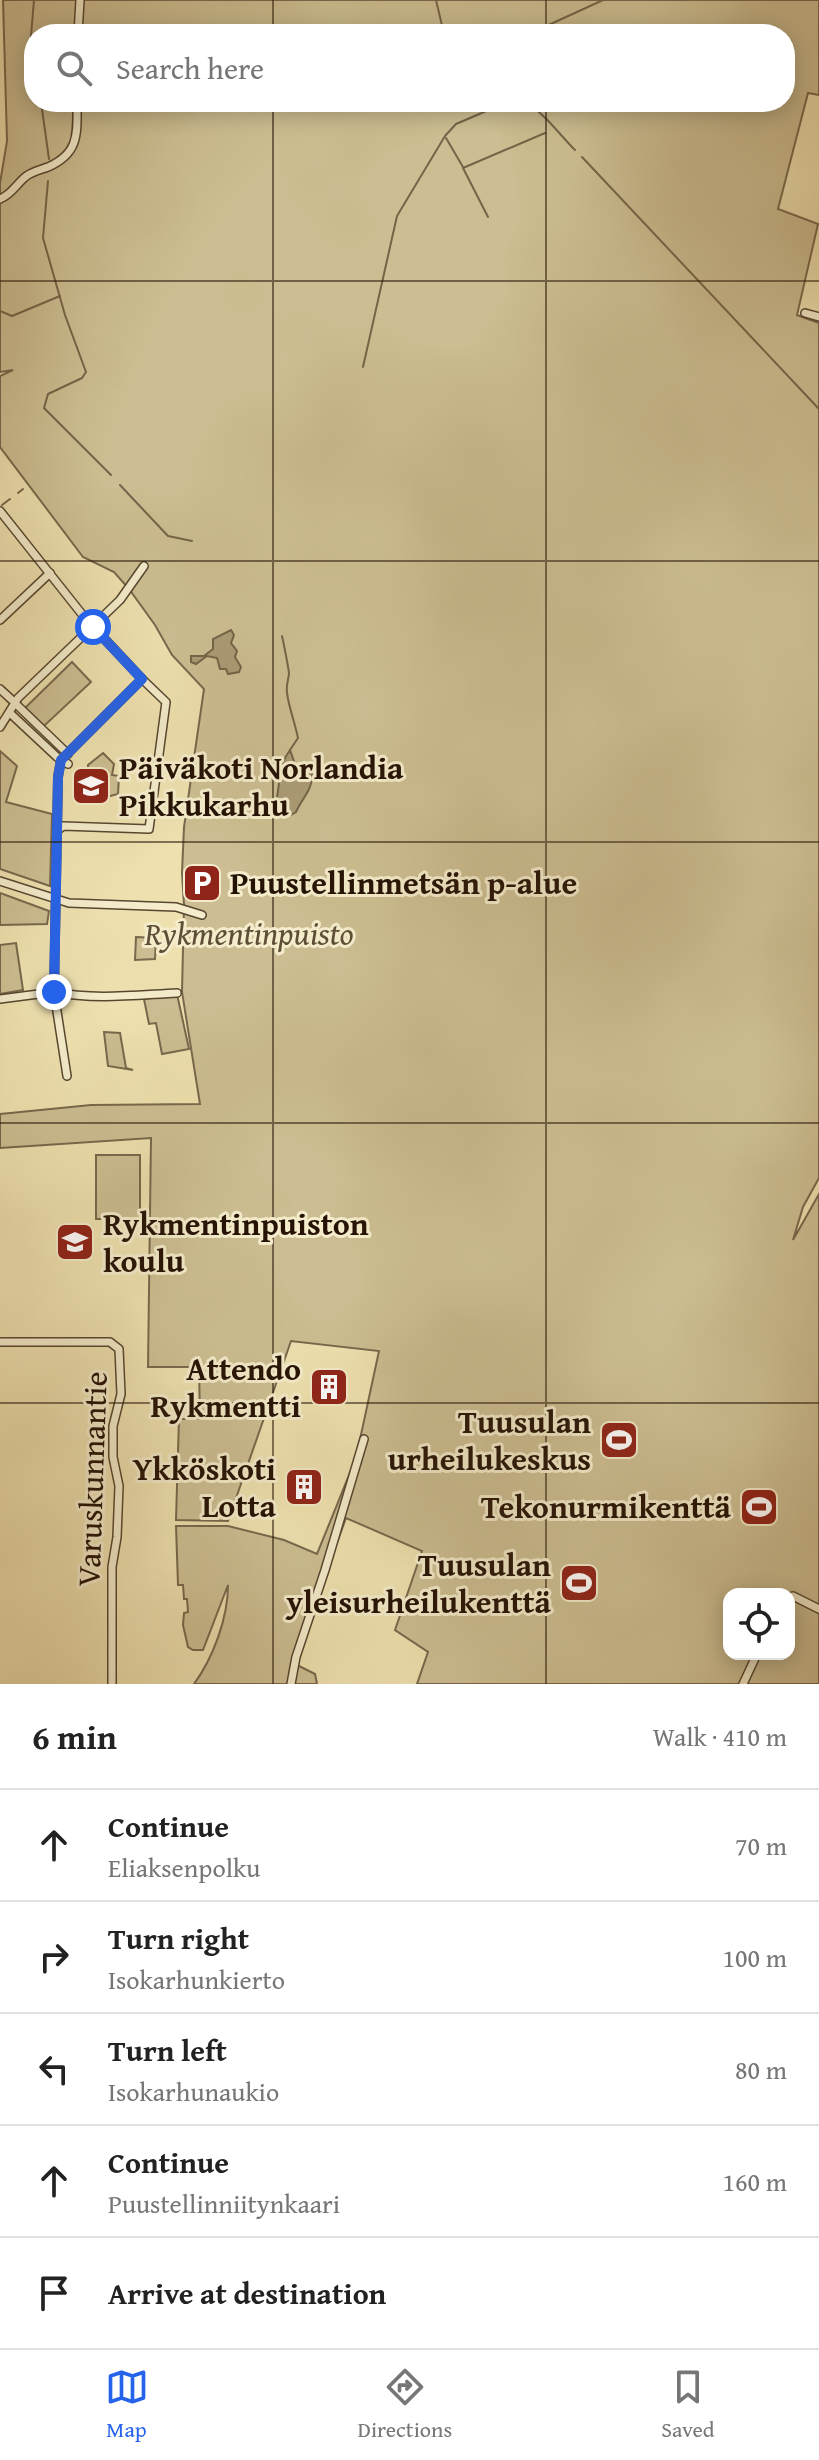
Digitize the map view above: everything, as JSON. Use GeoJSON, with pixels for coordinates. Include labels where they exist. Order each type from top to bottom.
{"type":"FeatureCollection","features":[{"type":"Feature","properties":{"kind":"street"},"geometry":{"type":"LineString","coordinates":[[79,24],[80,0]]}},
{"type":"Feature","properties":{"kind":"street"},"geometry":{"type":"LineString","coordinates":[[0,199],[14,191],[24,178],[65,157],[73,148],[77,134],[77,112]]}},
{"type":"Feature","properties":{"kind":"street"},"geometry":{"type":"LineString","coordinates":[[805,313],[819,317]]}},
{"type":"Feature","properties":{"kind":"street"},"geometry":{"type":"LineString","coordinates":[[0,511],[93,627],[166,702],[149,829],[63,826],[58,830]]}},
{"type":"Feature","properties":{"kind":"street"},"geometry":{"type":"LineString","coordinates":[[0,727],[18,698],[93,627],[129,589],[144,566]]}},
{"type":"Feature","properties":{"kind":"street"},"geometry":{"type":"LineString","coordinates":[[0,620],[50,573]]}},
{"type":"Feature","properties":{"kind":"street"},"geometry":{"type":"LineString","coordinates":[[67,1076],[54,992],[58,777],[66,756],[142,679]]}},
{"type":"Feature","properties":{"kind":"street"},"geometry":{"type":"LineString","coordinates":[[0,689],[66,756]]}},
{"type":"Feature","properties":{"kind":"street"},"geometry":{"type":"LineString","coordinates":[[6,711],[66,756]]}},
{"type":"Feature","properties":{"kind":"street"},"geometry":{"type":"LineString","coordinates":[[0,881],[69,903],[176,907],[202,915]]}},
{"type":"Feature","properties":{"kind":"street"},"geometry":{"type":"LineString","coordinates":[[0,999],[54,992],[119,997],[177,993]]}},
{"type":"Feature","properties":{"kind":"street","name":"Varuskunnantie"},"geometry":{"type":"LineString","coordinates":[[0,1342],[110,1342],[119,1349],[121,1394],[113,1426],[113,1457],[119,1502],[112,1567],[112,1684]]}},
{"type":"Feature","properties":{"kind":"street"},"geometry":{"type":"LineString","coordinates":[[291,1684],[296,1657],[364,1439]]}},
{"type":"Feature","properties":{"kind":"street"},"geometry":{"type":"LineString","coordinates":[[795,1597],[819,1609]]}},
{"type":"Feature","properties":{"kind":"street"},"geometry":{"type":"LineString","coordinates":[[743,1684],[754,1660]]}},
{"type":"Feature","properties":{"kind":"green space","name":"Rykmentinpuisto"},"geometry":{"type":"Polygon","coordinates":[[[3,0],[819,0],[819,95],[808,93],[778,209],[818,224],[797,315],[819,323],[819,1178],[803,1207],[793,1240],[819,1194],[819,1684],[417,1684],[428,1652],[395,1630],[422,1551],[346,1518],[293,1663],[315,1674],[317,1684],[194,1684],[218,1637],[228,1585],[203,1650],[193,1650],[188,1647],[183,1625],[184,1613],[188,1612],[183,1585],[178,1585],[176,1526],[228,1526],[284,1540],[317,1554],[356,1458],[379,1351],[291,1341],[228,1521],[176,1520],[179,1419],[200,1419],[199,1367],[148,1367],[151,1138],[0,1148],[0,1114],[91,1105],[200,1104],[182,992],[182,873],[184,827],[204,689],[172,655],[155,625],[114,572],[83,557],[0,447],[0,376],[13,370],[0,372],[0,183],[7,141],[3,0]]]}},
{"type":"Feature","properties":{"kind":"green space"},"geometry":{"type":"Polygon","coordinates":[[[72,662],[91,682],[44,726],[25,708],[72,662]]]}},
{"type":"Feature","properties":{"kind":"green space"},"geometry":{"type":"Polygon","coordinates":[[[0,751],[17,766],[6,802],[52,814],[50,886],[0,869],[0,751]]]}},
{"type":"Feature","properties":{"kind":"green space"},"geometry":{"type":"Polygon","coordinates":[[[103,753],[114,764],[112,775],[119,776],[118,794],[95,800],[87,792],[88,765],[103,753]]]}},
{"type":"Feature","properties":{"kind":"green space"},"geometry":{"type":"Polygon","coordinates":[[[0,893],[49,911],[47,924],[0,925],[0,893]]]}},
{"type":"Feature","properties":{"kind":"green space"},"geometry":{"type":"Polygon","coordinates":[[[136,937],[156,938],[155,959],[135,960],[136,937]]]}},
{"type":"Feature","properties":{"kind":"green space"},"geometry":{"type":"Polygon","coordinates":[[[16,943],[23,990],[0,994],[0,945],[16,943]]]}},
{"type":"Feature","properties":{"kind":"green space"},"geometry":{"type":"Polygon","coordinates":[[[177,994],[189,1049],[162,1054],[156,1023],[149,1024],[144,999],[177,994]]]}},
{"type":"Feature","properties":{"kind":"green space"},"geometry":{"type":"Polygon","coordinates":[[[104,1032],[120,1033],[126,1068],[133,1070],[108,1066],[104,1032]]]}},
{"type":"Feature","properties":{"kind":"green space"},"geometry":{"type":"Polygon","coordinates":[[[96,1155],[140,1155],[140,1219],[96,1219],[96,1155]]]}},
{"type":"Feature","properties":{"kind":"shaded area"},"geometry":{"type":"Polygon","coordinates":[[[231,630],[234,635],[231,643],[237,651],[235,657],[241,667],[239,672],[228,674],[226,669],[220,669],[217,658],[207,656],[196,664],[191,662],[191,656],[204,656],[213,649],[213,639],[231,630]]]}},
{"type":"Feature","properties":{"kind":"shaded area"},"geometry":{"type":"Polygon","coordinates":[[[290,750],[295,764],[312,774],[309,789],[296,812],[291,815],[274,808],[280,772],[290,750]]]}},
{"type":"Feature","properties":{"kind":"waterway"},"geometry":{"type":"LineString","coordinates":[[32,24],[34,0]]}},
{"type":"Feature","properties":{"kind":"waterway"},"geometry":{"type":"LineString","coordinates":[[436,0],[442,24]]}},
{"type":"Feature","properties":{"kind":"waterway"},"geometry":{"type":"LineString","coordinates":[[551,24],[603,0]]}},
{"type":"Feature","properties":{"kind":"waterway"},"geometry":{"type":"LineString","coordinates":[[42,112],[49,159]]}},
{"type":"Feature","properties":{"kind":"waterway"},"geometry":{"type":"LineString","coordinates":[[363,367],[397,216],[445,136],[456,124],[484,112]]}},
{"type":"Feature","properties":{"kind":"waterway"},"geometry":{"type":"LineString","coordinates":[[539,112],[575,150]]}},
{"type":"Feature","properties":{"kind":"waterway"},"geometry":{"type":"LineString","coordinates":[[488,217],[463,168],[545,133]]}},
{"type":"Feature","properties":{"kind":"waterway"},"geometry":{"type":"LineString","coordinates":[[446,138],[463,167]]}},
{"type":"Feature","properties":{"kind":"waterway"},"geometry":{"type":"LineString","coordinates":[[582,157],[819,409]]}},
{"type":"Feature","properties":{"kind":"waterway"},"geometry":{"type":"LineString","coordinates":[[48,181],[43,238],[65,315],[86,372],[82,378],[48,394],[44,408],[111,475]]}},
{"type":"Feature","properties":{"kind":"waterway"},"geometry":{"type":"LineString","coordinates":[[0,311],[12,316],[60,296]]}},
{"type":"Feature","properties":{"kind":"waterway"},"geometry":{"type":"LineString","coordinates":[[120,485],[168,536],[192,541]]}},
{"type":"Feature","properties":{"kind":"waterway"},"geometry":{"type":"LineString","coordinates":[[18,493],[23,489]]}},
{"type":"Feature","properties":{"kind":"waterway"},"geometry":{"type":"LineString","coordinates":[[2,505],[10,499]]}},
{"type":"Feature","properties":{"kind":"waterway"},"geometry":{"type":"LineString","coordinates":[[282,636],[289,674],[287,693],[298,738],[290,750]]}},
{"type":"Feature","properties":{"kind":"place","name":"Päiväkoti Norlandia Pikkukarhu"},"geometry":{"type":"Point","coordinates":[91,786]}},
{"type":"Feature","properties":{"kind":"place","name":"Puustellinmetsän p-alue"},"geometry":{"type":"Point","coordinates":[202,883]}},
{"type":"Feature","properties":{"kind":"place","name":"Rykmentinpuiston koulu"},"geometry":{"type":"Point","coordinates":[75,1242]}},
{"type":"Feature","properties":{"kind":"place","name":"Attendo Rykmentti"},"geometry":{"type":"Point","coordinates":[329,1387]}},
{"type":"Feature","properties":{"kind":"place","name":"Tuusulan urheilukeskus"},"geometry":{"type":"Point","coordinates":[619,1440]}},
{"type":"Feature","properties":{"kind":"place","name":"Ykköskoti Lotta"},"geometry":{"type":"Point","coordinates":[304,1487]}},
{"type":"Feature","properties":{"kind":"place","name":"Tekonurmikenttä"},"geometry":{"type":"Point","coordinates":[759,1507]}},
{"type":"Feature","properties":{"kind":"place","name":"Tuusulan yleisurheilukenttä"},"geometry":{"type":"Point","coordinates":[579,1583]}},
{"type":"Feature","properties":{"kind":"route"},"geometry":{"type":"LineString","coordinates":[[54,992],[57,810],[61,760],[142,679],[93,627]]}}]}
